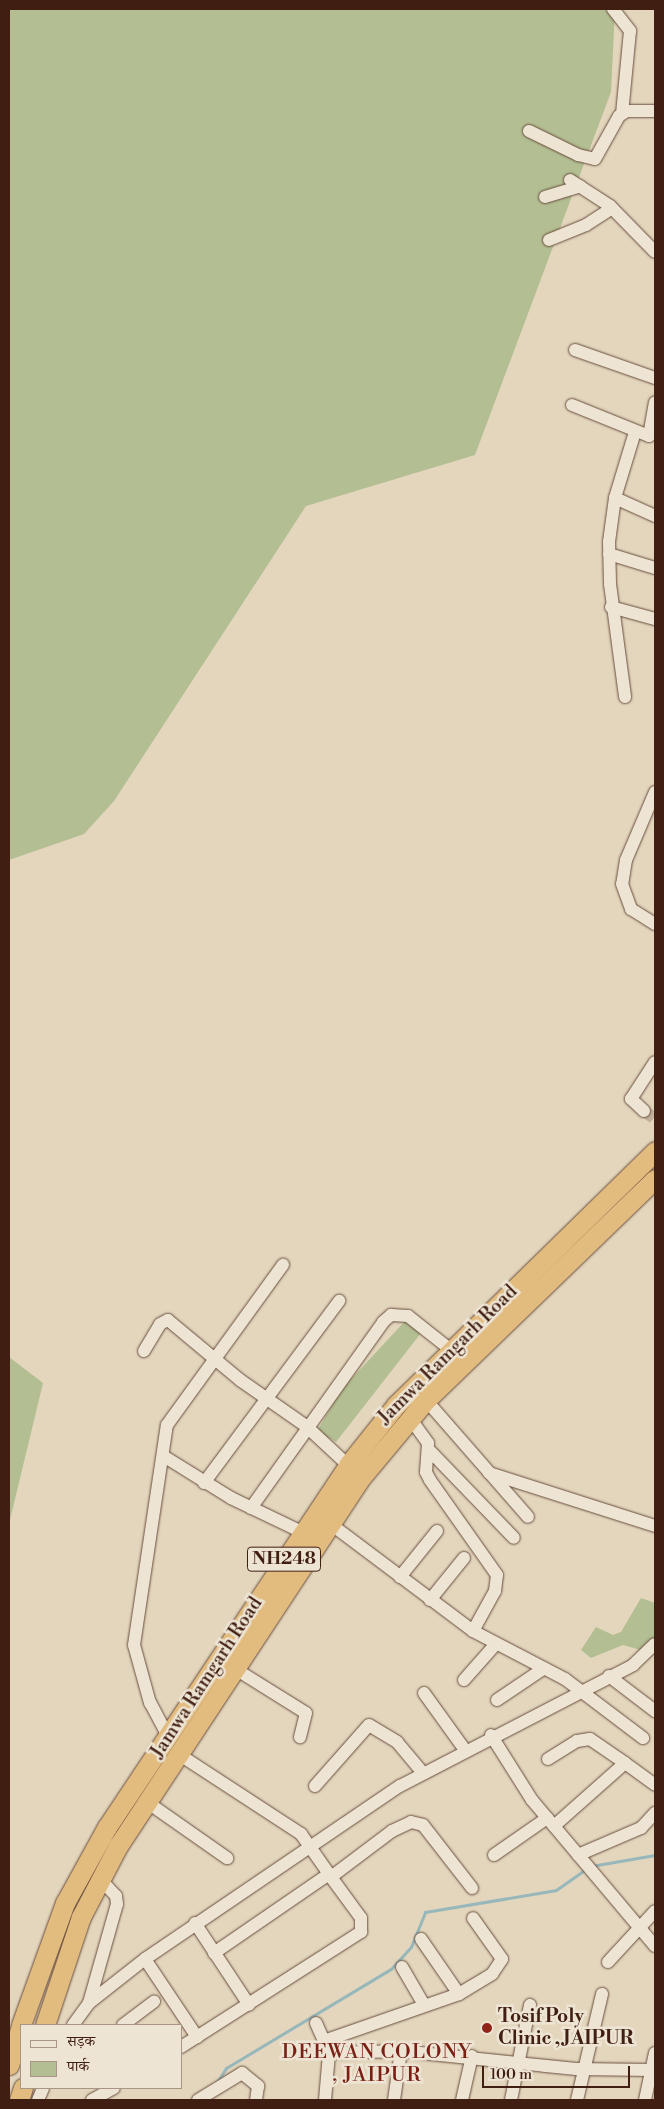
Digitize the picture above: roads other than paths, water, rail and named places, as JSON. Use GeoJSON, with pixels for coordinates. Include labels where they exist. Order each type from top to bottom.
{"type":"FeatureCollection","features":[{"type":"Feature","properties":{"kind":"highway","name":"Jamwa Ramgarh Road"},"geometry":{"type":"LineString","coordinates":[[21,2024],[65,1903],[107,1827],[169,1738],[314,1511],[396,1405],[655,1151]]}},
{"type":"Feature","properties":{"kind":"highway","name":"Jamwa Ramgarh Road"},"geometry":{"type":"LineString","coordinates":[[45,2024],[81,1917],[100,1879],[147,1802],[237,1670],[329,1523],[409,1418],[426,1400],[655,1179]]}},
{"type":"Feature","properties":{"kind":"highway","name":"Jamwa Ramgarh Road"},"geometry":{"type":"LineString","coordinates":[[9,2064],[20,2028]]}},
{"type":"Feature","properties":{"kind":"street"},"geometry":{"type":"LineString","coordinates":[[529,131],[578,156],[595,159],[622,114],[630,31],[613,9]]}},
{"type":"Feature","properties":{"kind":"street"},"geometry":{"type":"LineString","coordinates":[[622,114],[655,111]]}},
{"type":"Feature","properties":{"kind":"street"},"geometry":{"type":"LineString","coordinates":[[545,197],[575,183],[612,208],[655,252]]}},
{"type":"Feature","properties":{"kind":"street"},"geometry":{"type":"LineString","coordinates":[[549,240],[586,225],[612,208]]}},
{"type":"Feature","properties":{"kind":"street"},"geometry":{"type":"LineString","coordinates":[[575,350],[655,378]]}},
{"type":"Feature","properties":{"kind":"street"},"geometry":{"type":"LineString","coordinates":[[572,405],[652,438],[655,402]]}},
{"type":"Feature","properties":{"kind":"street"},"geometry":{"type":"LineString","coordinates":[[625,697],[611,607],[609,554],[616,498],[635,432]]}},
{"type":"Feature","properties":{"kind":"street"},"geometry":{"type":"LineString","coordinates":[[616,498],[655,516]]}},
{"type":"Feature","properties":{"kind":"street"},"geometry":{"type":"LineString","coordinates":[[609,554],[655,568]]}},
{"type":"Feature","properties":{"kind":"street"},"geometry":{"type":"LineString","coordinates":[[611,607],[655,619]]}},
{"type":"Feature","properties":{"kind":"street"},"geometry":{"type":"LineString","coordinates":[[655,792],[626,860],[622,884],[632,909],[655,924]]}},
{"type":"Feature","properties":{"kind":"street"},"geometry":{"type":"LineString","coordinates":[[644,1111],[631,1099],[655,1062]]}},
{"type":"Feature","properties":{"kind":"street"},"geometry":{"type":"LineString","coordinates":[[169,1738],[150,1703],[134,1645],[165,1457],[167,1425],[213,1356],[283,1265]]}},
{"type":"Feature","properties":{"kind":"street"},"geometry":{"type":"LineString","coordinates":[[204,1483],[339,1301]]}},
{"type":"Feature","properties":{"kind":"street"},"geometry":{"type":"LineString","coordinates":[[251,1508],[306,1426],[391,1315],[415,1321],[451,1350]]}},
{"type":"Feature","properties":{"kind":"street"},"geometry":{"type":"LineString","coordinates":[[144,1351],[160,1324],[168,1320],[266,1399],[306,1426],[348,1465]]}},
{"type":"Feature","properties":{"kind":"street"},"geometry":{"type":"LineString","coordinates":[[426,1400],[528,1517]]}},
{"type":"Feature","properties":{"kind":"street"},"geometry":{"type":"LineString","coordinates":[[409,1418],[429,1450],[514,1538]]}},
{"type":"Feature","properties":{"kind":"street"},"geometry":{"type":"LineString","coordinates":[[429,1450],[426,1472],[430,1480],[497,1575],[495,1591],[473,1631]]}},
{"type":"Feature","properties":{"kind":"street"},"geometry":{"type":"LineString","coordinates":[[165,1457],[204,1483],[300,1531]]}},
{"type":"Feature","properties":{"kind":"street"},"geometry":{"type":"LineString","coordinates":[[489,1473],[655,1526]]}},
{"type":"Feature","properties":{"kind":"street"},"geometry":{"type":"LineString","coordinates":[[314,1511],[400,1578],[473,1631],[495,1646],[543,1669],[577,1690],[643,1738]]}},
{"type":"Feature","properties":{"kind":"street"},"geometry":{"type":"LineString","coordinates":[[400,1578],[437,1531]]}},
{"type":"Feature","properties":{"kind":"street"},"geometry":{"type":"LineString","coordinates":[[430,1600],[464,1558]]}},
{"type":"Feature","properties":{"kind":"street"},"geometry":{"type":"LineString","coordinates":[[88,2003],[145,1959],[195,1924],[423,1773],[577,1690],[633,1666],[655,1644]]}},
{"type":"Feature","properties":{"kind":"street"},"geometry":{"type":"LineString","coordinates":[[464,1680],[495,1646]]}},
{"type":"Feature","properties":{"kind":"street"},"geometry":{"type":"LineString","coordinates":[[497,1700],[543,1669]]}},
{"type":"Feature","properties":{"kind":"street"},"geometry":{"type":"LineString","coordinates":[[237,1670],[306,1713],[300,1737]]}},
{"type":"Feature","properties":{"kind":"street"},"geometry":{"type":"LineString","coordinates":[[609,1676],[655,1711]]}},
{"type":"Feature","properties":{"kind":"street"},"geometry":{"type":"LineString","coordinates":[[424,1694],[465,1750]]}},
{"type":"Feature","properties":{"kind":"street"},"geometry":{"type":"LineString","coordinates":[[315,1786],[369,1725],[397,1742],[423,1773]]}},
{"type":"Feature","properties":{"kind":"street"},"geometry":{"type":"LineString","coordinates":[[491,1735],[550,1822],[655,1946]]}},
{"type":"Feature","properties":{"kind":"street"},"geometry":{"type":"LineString","coordinates":[[548,1759],[577,1741],[590,1739],[655,1785]]}},
{"type":"Feature","properties":{"kind":"street"},"geometry":{"type":"LineString","coordinates":[[180,1755],[301,1834],[361,1918],[360,1932],[182,2046]]}},
{"type":"Feature","properties":{"kind":"street"},"geometry":{"type":"LineString","coordinates":[[494,1855],[550,1822],[625,1763]]}},
{"type":"Feature","properties":{"kind":"street"},"geometry":{"type":"LineString","coordinates":[[147,1802],[227,1858]]}},
{"type":"Feature","properties":{"kind":"street"},"geometry":{"type":"LineString","coordinates":[[579,1857],[641,1828],[655,1813]]}},
{"type":"Feature","properties":{"kind":"street"},"geometry":{"type":"LineString","coordinates":[[214,1953],[392,1831],[417,1821],[453,1859],[472,1888]]}},
{"type":"Feature","properties":{"kind":"street"},"geometry":{"type":"LineString","coordinates":[[74,2024],[88,2003],[117,1904],[116,1896],[100,1879]]}},
{"type":"Feature","properties":{"kind":"street"},"geometry":{"type":"LineString","coordinates":[[608,1962],[655,1911]]}},
{"type":"Feature","properties":{"kind":"street"},"geometry":{"type":"LineString","coordinates":[[327,2047],[424,2005],[459,1994],[502,1963],[473,1918]]}},
{"type":"Feature","properties":{"kind":"street"},"geometry":{"type":"LineString","coordinates":[[195,1924],[249,2005]]}},
{"type":"Feature","properties":{"kind":"street"},"geometry":{"type":"LineString","coordinates":[[421,1939],[459,1994]]}},
{"type":"Feature","properties":{"kind":"street"},"geometry":{"type":"LineString","coordinates":[[145,1959],[197,2037]]}},
{"type":"Feature","properties":{"kind":"street"},"geometry":{"type":"LineString","coordinates":[[402,1967],[424,2005]]}},
{"type":"Feature","properties":{"kind":"street"},"geometry":{"type":"LineString","coordinates":[[577,2100],[602,1994]]}},
{"type":"Feature","properties":{"kind":"street"},"geometry":{"type":"LineString","coordinates":[[124,2024],[154,2002]]}},
{"type":"Feature","properties":{"kind":"street"},"geometry":{"type":"LineString","coordinates":[[511,2100],[521,2061],[530,2005]]}},
{"type":"Feature","properties":{"kind":"street"},"geometry":{"type":"LineString","coordinates":[[316,2023],[327,2047],[325,2100]]}},
{"type":"Feature","properties":{"kind":"street"},"geometry":{"type":"LineString","coordinates":[[327,2047],[472,2056],[584,2068],[651,2070]]}},
{"type":"Feature","properties":{"kind":"street"},"geometry":{"type":"LineString","coordinates":[[394,2100],[401,2051]]}},
{"type":"Feature","properties":{"kind":"street"},"geometry":{"type":"LineString","coordinates":[[644,2100],[655,2053]]}},
{"type":"Feature","properties":{"kind":"street"},"geometry":{"type":"LineString","coordinates":[[462,2100],[472,2056]]}},
{"type":"Feature","properties":{"kind":"street"},"geometry":{"type":"LineString","coordinates":[[198,2100],[242,2073],[258,2086],[256,2100]]}},
{"type":"Feature","properties":{"kind":"street"},"geometry":{"type":"LineString","coordinates":[[91,2100],[112,2089]]}},
{"type":"Feature","properties":{"kind":"waterway"},"geometry":{"type":"LineString","coordinates":[[591,1866],[655,1855]]}},
{"type":"Feature","properties":{"kind":"waterway"},"geometry":{"type":"LineString","coordinates":[[216,2084],[226,2068],[391,1969],[411,1947],[425,1912],[556,1890],[586,1869]]}},
{"type":"Feature","properties":{"kind":"tunnel"},"geometry":{"type":"LineString","coordinates":[[644,1111],[655,1119]]}},
{"type":"Feature","properties":{"kind":"place","name":"Tosif Poly Clinic , JAIPUR"},"geometry":{"type":"Point","coordinates":[487,2028]}},
{"type":"Feature","properties":{"kind":"district","name":"DEEWAN COLONY , JAIPUR"},"geometry":{"type":"Point","coordinates":[377,2064]}}]}
